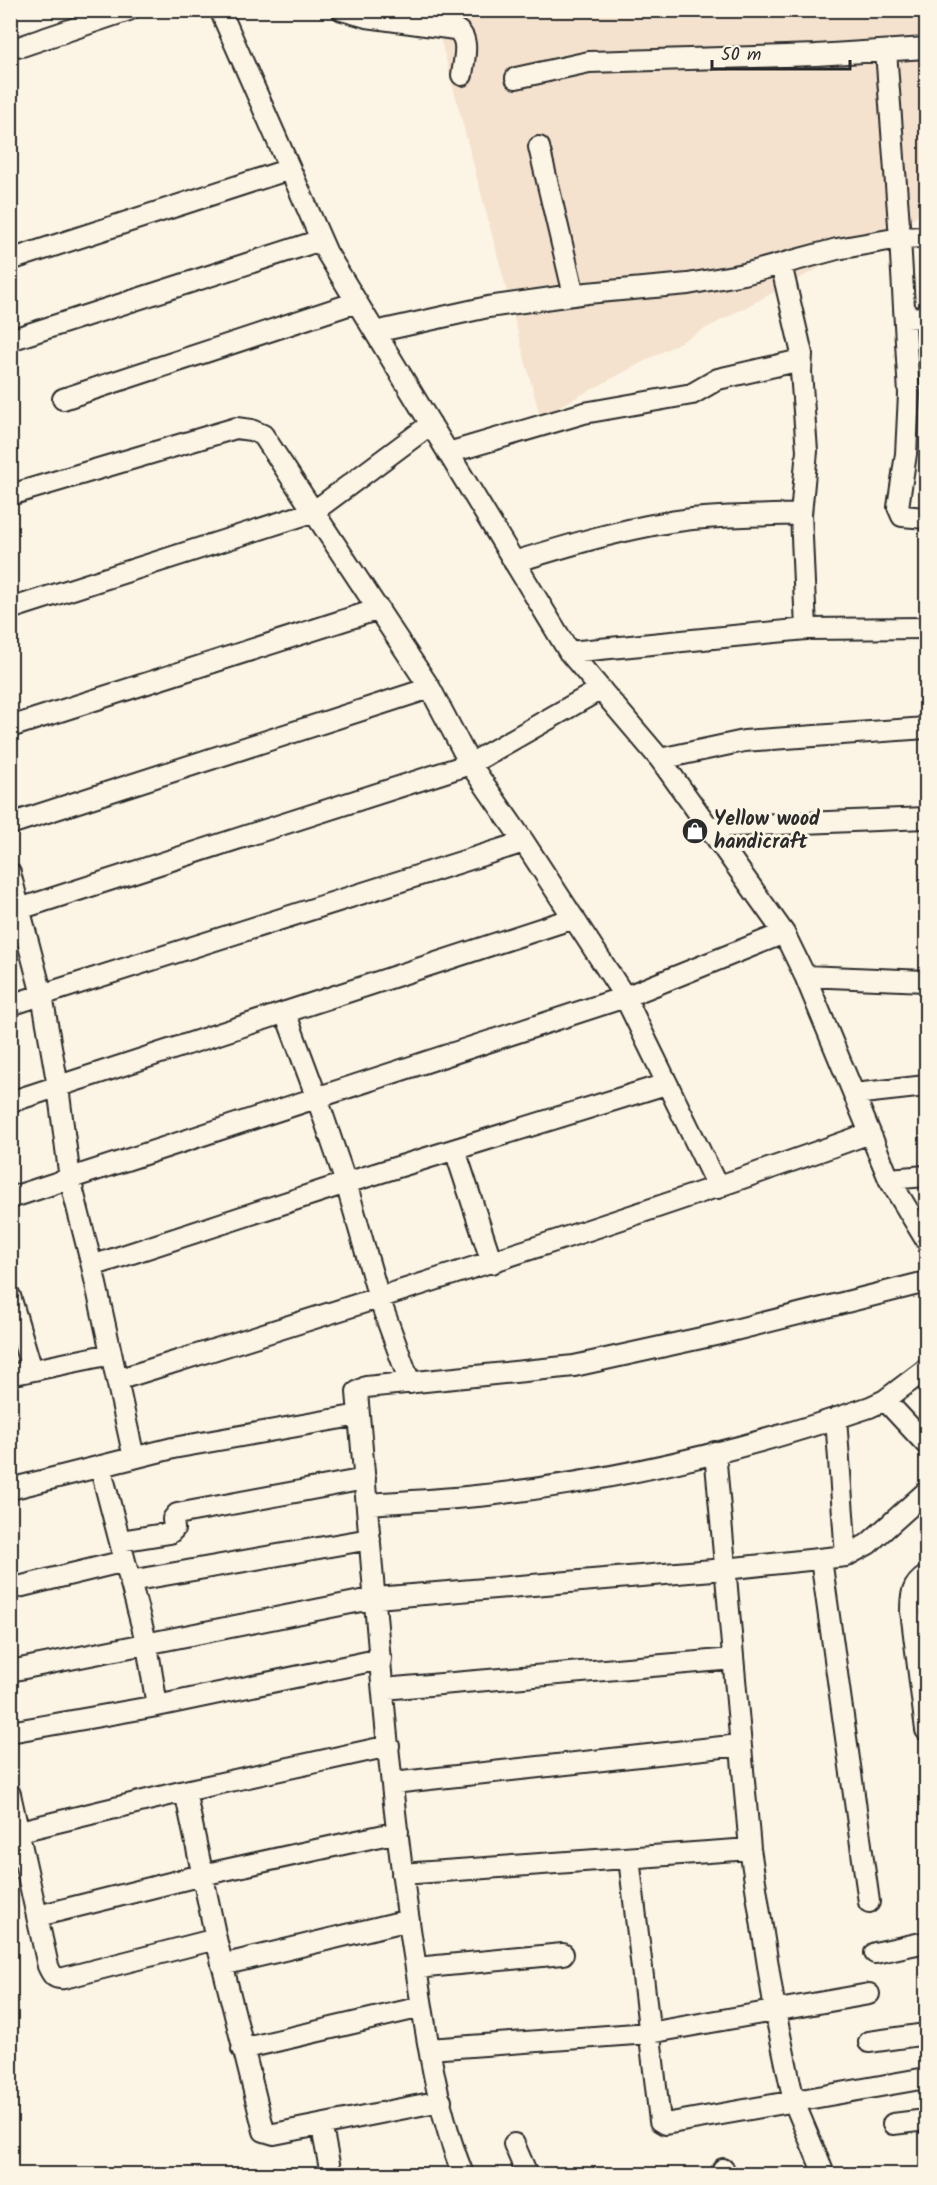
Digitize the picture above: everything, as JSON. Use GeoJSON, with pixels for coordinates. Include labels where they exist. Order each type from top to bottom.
{"type":"FeatureCollection","features":[{"type":"Feature","properties":{"kind":"street"},"geometry":{"type":"LineString","coordinates":[[22,46],[129,10]]}},
{"type":"Feature","properties":{"kind":"street"},"geometry":{"type":"LineString","coordinates":[[220,10],[321,240],[514,562],[569,652],[660,759],[784,933],[805,976],[889,1179],[927,1240]]}},
{"type":"Feature","properties":{"kind":"street"},"geometry":{"type":"LineString","coordinates":[[342,10],[367,17],[460,31],[466,42],[462,75]]}},
{"type":"Feature","properties":{"kind":"street"},"geometry":{"type":"LineString","coordinates":[[516,78],[589,62],[805,56],[927,48]]}},
{"type":"Feature","properties":{"kind":"street"},"geometry":{"type":"LineString","coordinates":[[886,51],[909,394],[908,425],[898,507],[902,516],[927,518]]}},
{"type":"Feature","properties":{"kind":"street"},"geometry":{"type":"LineString","coordinates":[[538,147],[574,296]]}},
{"type":"Feature","properties":{"kind":"street"},"geometry":{"type":"LineString","coordinates":[[10,260],[290,170]]}},
{"type":"Feature","properties":{"kind":"street"},"geometry":{"type":"LineString","coordinates":[[375,332],[488,307],[688,284],[744,274],[837,249],[900,238],[927,237]]}},
{"type":"Feature","properties":{"kind":"street"},"geometry":{"type":"LineString","coordinates":[[10,340],[321,240]]}},
{"type":"Feature","properties":{"kind":"street"},"geometry":{"type":"LineString","coordinates":[[781,264],[801,347],[807,451],[801,514],[806,629]]}},
{"type":"Feature","properties":{"kind":"street"},"geometry":{"type":"LineString","coordinates":[[63,399],[357,302]]}},
{"type":"Feature","properties":{"kind":"street"},"geometry":{"type":"LineString","coordinates":[[905,318],[927,317]]}},
{"type":"Feature","properties":{"kind":"street"},"geometry":{"type":"LineString","coordinates":[[448,453],[584,413],[692,394],[718,379],[801,360]]}},
{"type":"Feature","properties":{"kind":"street"},"geometry":{"type":"LineString","coordinates":[[10,609],[313,512],[431,424]]}},
{"type":"Feature","properties":{"kind":"street"},"geometry":{"type":"LineString","coordinates":[[10,495],[236,428],[251,430],[263,435],[430,688],[470,764],[625,997],[718,1188]]}},
{"type":"Feature","properties":{"kind":"street"},"geometry":{"type":"LineString","coordinates":[[514,562],[600,536],[650,526],[693,519],[801,514]]}},
{"type":"Feature","properties":{"kind":"street"},"geometry":{"type":"LineString","coordinates":[[10,727],[379,609]]}},
{"type":"Feature","properties":{"kind":"street"},"geometry":{"type":"LineString","coordinates":[[569,652],[806,629],[927,628]]}},
{"type":"Feature","properties":{"kind":"street"},"geometry":{"type":"LineString","coordinates":[[10,824],[430,688]]}},
{"type":"Feature","properties":{"kind":"street"},"geometry":{"type":"LineString","coordinates":[[15,911],[470,764],[601,689]]}},
{"type":"Feature","properties":{"kind":"street"},"geometry":{"type":"LineString","coordinates":[[660,759],[744,741],[927,728]]}},
{"type":"Feature","properties":{"kind":"street"},"geometry":{"type":"LineString","coordinates":[[709,827],[927,818]]}},
{"type":"Feature","properties":{"kind":"street"},"geometry":{"type":"LineString","coordinates":[[10,1005],[524,842]]}},
{"type":"Feature","properties":{"kind":"street"},"geometry":{"type":"LineString","coordinates":[[10,873],[15,911],[42,995],[58,1088],[70,1179],[92,1266],[134,1458]]}},
{"type":"Feature","properties":{"kind":"street"},"geometry":{"type":"LineString","coordinates":[[10,1102],[574,918]]}},
{"type":"Feature","properties":{"kind":"street"},"geometry":{"type":"LineString","coordinates":[[10,1198],[625,997],[784,933]]}},
{"type":"Feature","properties":{"kind":"street"},"geometry":{"type":"LineString","coordinates":[[805,976],[927,981]]}},
{"type":"Feature","properties":{"kind":"street"},"geometry":{"type":"LineString","coordinates":[[285,1012],[346,1184],[379,1298],[410,1383]]}},
{"type":"Feature","properties":{"kind":"street"},"geometry":{"type":"LineString","coordinates":[[92,1266],[666,1084]]}},
{"type":"Feature","properties":{"kind":"street"},"geometry":{"type":"LineString","coordinates":[[854,1094],[927,1086]]}},
{"type":"Feature","properties":{"kind":"street"},"geometry":{"type":"LineString","coordinates":[[117,1380],[492,1263],[718,1188],[870,1133]]}},
{"type":"Feature","properties":{"kind":"street"},"geometry":{"type":"LineString","coordinates":[[455,1150],[492,1263]]}},
{"type":"Feature","properties":{"kind":"street"},"geometry":{"type":"LineString","coordinates":[[889,1179],[927,1176]]}},
{"type":"Feature","properties":{"kind":"street"},"geometry":{"type":"LineString","coordinates":[[463,2175],[441,2101],[429,2049],[402,1874],[357,1392],[361,1388],[574,1366],[715,1335],[927,1282]]}},
{"type":"Feature","properties":{"kind":"street"},"geometry":{"type":"LineString","coordinates":[[10,1296],[14,1325],[32,1370]]}},
{"type":"Feature","properties":{"kind":"street"},"geometry":{"type":"LineString","coordinates":[[10,1375],[111,1354]]}},
{"type":"Feature","properties":{"kind":"street"},"geometry":{"type":"LineString","coordinates":[[367,1504],[513,1492],[601,1478],[715,1452],[836,1418],[885,1400],[927,1370]]}},
{"type":"Feature","properties":{"kind":"street"},"geometry":{"type":"LineString","coordinates":[[885,1400],[927,1444]]}},
{"type":"Feature","properties":{"kind":"street"},"geometry":{"type":"LineString","coordinates":[[10,1489],[173,1448],[359,1415]]}},
{"type":"Feature","properties":{"kind":"street"},"geometry":{"type":"LineString","coordinates":[[836,1418],[846,1556]]}},
{"type":"Feature","properties":{"kind":"street"},"geometry":{"type":"LineString","coordinates":[[715,1452],[750,1849],[776,2011],[794,2102],[824,2175]]}},
{"type":"Feature","properties":{"kind":"street"},"geometry":{"type":"LineString","coordinates":[[100,1466],[147,1645],[157,1706]]}},
{"type":"Feature","properties":{"kind":"street"},"geometry":{"type":"LineString","coordinates":[[120,1541],[170,1533],[174,1529],[173,1519],[177,1514],[365,1479]]}},
{"type":"Feature","properties":{"kind":"street"},"geometry":{"type":"LineString","coordinates":[[10,1671],[376,1598],[725,1569],[846,1556],[868,1544],[927,1492]]}},
{"type":"Feature","properties":{"kind":"street"},"geometry":{"type":"LineString","coordinates":[[130,1581],[370,1539]]}},
{"type":"Feature","properties":{"kind":"street"},"geometry":{"type":"LineString","coordinates":[[821,1559],[870,1902]]}},
{"type":"Feature","properties":{"kind":"street"},"geometry":{"type":"LineString","coordinates":[[10,1589],[125,1561]]}},
{"type":"Feature","properties":{"kind":"street"},"geometry":{"type":"LineString","coordinates":[[927,1576],[916,1583],[910,1595],[927,1730]]}},
{"type":"Feature","properties":{"kind":"street"},"geometry":{"type":"LineString","coordinates":[[10,1732],[157,1706],[381,1659]]}},
{"type":"Feature","properties":{"kind":"street"},"geometry":{"type":"LineString","coordinates":[[383,1689],[733,1659]]}},
{"type":"Feature","properties":{"kind":"street"},"geometry":{"type":"LineString","coordinates":[[393,1783],[740,1745]]}},
{"type":"Feature","properties":{"kind":"street"},"geometry":{"type":"LineString","coordinates":[[20,1831],[185,1791],[389,1746]]}},
{"type":"Feature","properties":{"kind":"street"},"geometry":{"type":"LineString","coordinates":[[185,1791],[222,1965],[264,2131],[268,2134],[441,2101]]}},
{"type":"Feature","properties":{"kind":"street"},"geometry":{"type":"LineString","coordinates":[[10,1794],[48,1966],[52,1975],[57,1979],[216,1939]]}},
{"type":"Feature","properties":{"kind":"street"},"geometry":{"type":"LineString","coordinates":[[38,1916],[202,1875],[398,1832]]}},
{"type":"Feature","properties":{"kind":"street"},"geometry":{"type":"LineString","coordinates":[[402,1874],[750,1849]]}},
{"type":"Feature","properties":{"kind":"street"},"geometry":{"type":"LineString","coordinates":[[629,1858],[657,2112],[660,2121],[665,2124],[927,2078]]}},
{"type":"Feature","properties":{"kind":"street"},"geometry":{"type":"LineString","coordinates":[[222,1965],[409,1920]]}},
{"type":"Feature","properties":{"kind":"street"},"geometry":{"type":"LineString","coordinates":[[875,1953],[927,1942]]}},
{"type":"Feature","properties":{"kind":"street"},"geometry":{"type":"LineString","coordinates":[[416,1968],[563,1954]]}},
{"type":"Feature","properties":{"kind":"street"},"geometry":{"type":"LineString","coordinates":[[429,2049],[649,2033],[869,1994]]}},
{"type":"Feature","properties":{"kind":"street"},"geometry":{"type":"LineString","coordinates":[[242,2049],[422,2007]]}},
{"type":"Feature","properties":{"kind":"street"},"geometry":{"type":"LineString","coordinates":[[869,2042],[927,2034]]}},
{"type":"Feature","properties":{"kind":"street"},"geometry":{"type":"LineString","coordinates":[[893,2124],[927,2120]]}},
{"type":"Feature","properties":{"kind":"street"},"geometry":{"type":"LineString","coordinates":[[324,2138],[331,2175]]}},
{"type":"Feature","properties":{"kind":"street"},"geometry":{"type":"LineString","coordinates":[[514,2144],[527,2175]]}},
{"type":"Feature","properties":{"kind":"shaded area"},"geometry":{"type":"Polygon","coordinates":[[[433,11],[926,11],[926,211],[540,417],[433,11]]]}},
{"type":"Feature","properties":{"kind":"place","name":"Yellow wood handicraft"},"geometry":{"type":"Point","coordinates":[695,831]}}]}
